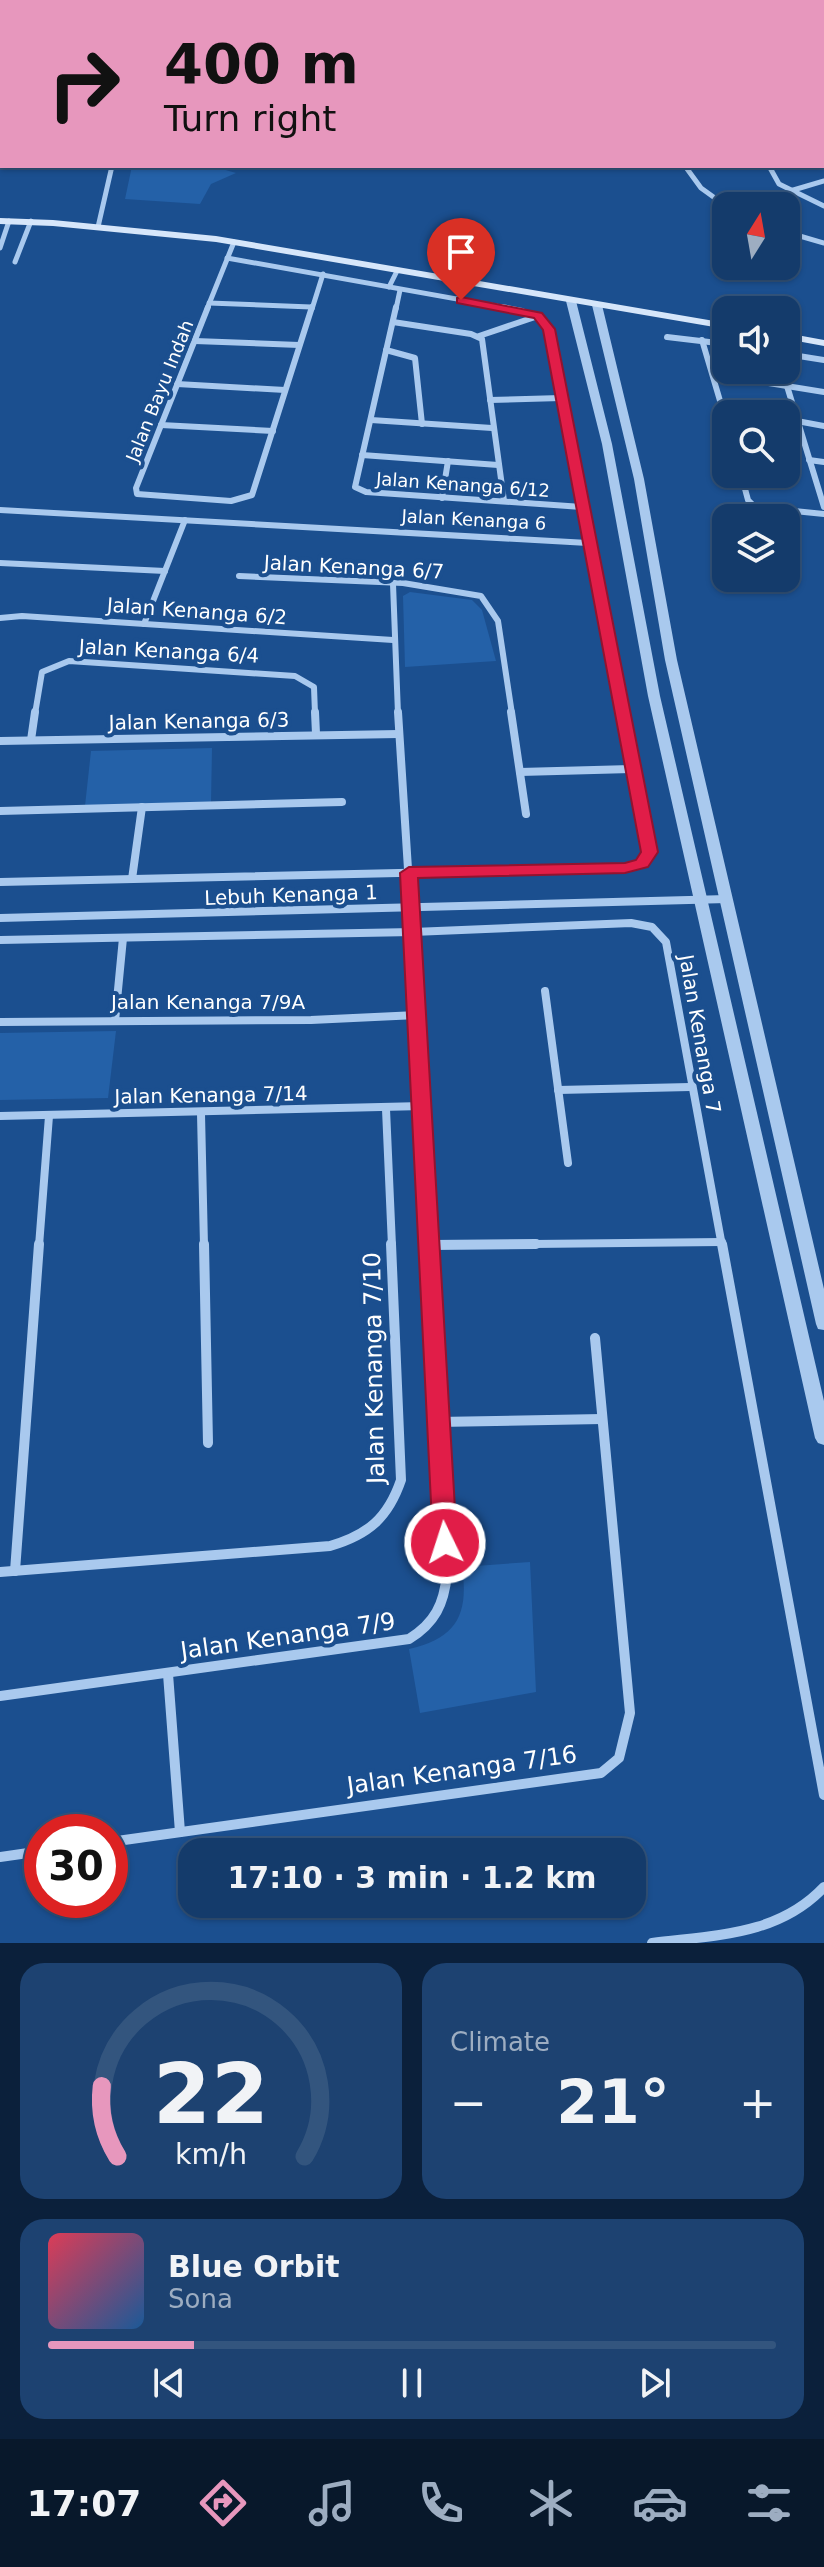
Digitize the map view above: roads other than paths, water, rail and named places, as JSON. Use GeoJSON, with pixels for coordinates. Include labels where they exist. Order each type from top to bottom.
{"type":"FeatureCollection","features":[{"type":"Feature","properties":{"kind":"main road"},"geometry":{"type":"LineString","coordinates":[[4,221],[98,227],[234,242],[712,324]]}},
{"type":"Feature","properties":{"kind":"main road"},"geometry":{"type":"LineString","coordinates":[[800,339],[824,343]]}},
{"type":"Feature","properties":{"kind":"street"},"geometry":{"type":"LineString","coordinates":[[530,0],[537,0]]}},
{"type":"Feature","properties":{"kind":"street"},"geometry":{"type":"LineString","coordinates":[[98,227],[112,168]]}},
{"type":"Feature","properties":{"kind":"street"},"geometry":{"type":"LineString","coordinates":[[686,168],[701,188],[712,196]]}},
{"type":"Feature","properties":{"kind":"street"},"geometry":{"type":"LineString","coordinates":[[770,168],[779,184],[790,192],[824,181]]}},
{"type":"Feature","properties":{"kind":"street"},"geometry":{"type":"LineString","coordinates":[[800,196],[824,206]]}},
{"type":"Feature","properties":{"kind":"street"},"geometry":{"type":"LineString","coordinates":[[0,248],[4,221]]}},
{"type":"Feature","properties":{"kind":"street"},"geometry":{"type":"LineString","coordinates":[[15,262],[31,221]]}},
{"type":"Feature","properties":{"kind":"street"},"geometry":{"type":"LineString","coordinates":[[800,236],[824,243]]}},
{"type":"Feature","properties":{"kind":"street","name":"Jalan Bayu Indah"},"geometry":{"type":"LineString","coordinates":[[234,242],[136,488],[137,494],[245,500],[255,486],[323,274]]}},
{"type":"Feature","properties":{"kind":"street"},"geometry":{"type":"LineString","coordinates":[[0,882],[625,868],[642,863],[649,843],[631,769],[549,329],[538,316],[227,258]]}},
{"type":"Feature","properties":{"kind":"street"},"geometry":{"type":"LineString","coordinates":[[389,287],[397,271]]}},
{"type":"Feature","properties":{"kind":"street","name":"Jalan Kenanga 6/12"},"geometry":{"type":"LineString","coordinates":[[400,290],[354,481],[359,490],[582,507]]}},
{"type":"Feature","properties":{"kind":"street"},"geometry":{"type":"LineString","coordinates":[[571,301],[607,444],[642,641],[824,1438]]}},
{"type":"Feature","properties":{"kind":"street"},"geometry":{"type":"LineString","coordinates":[[209,303],[311,307]]}},
{"type":"Feature","properties":{"kind":"street"},"geometry":{"type":"LineString","coordinates":[[597,305],[639,479],[671,660],[824,1324]]}},
{"type":"Feature","properties":{"kind":"street"},"geometry":{"type":"LineString","coordinates":[[393,322],[479,336],[538,316]]}},
{"type":"Feature","properties":{"kind":"street"},"geometry":{"type":"LineString","coordinates":[[479,336],[504,501]]}},
{"type":"Feature","properties":{"kind":"street"},"geometry":{"type":"LineString","coordinates":[[667,337],[712,342]]}},
{"type":"Feature","properties":{"kind":"street"},"geometry":{"type":"LineString","coordinates":[[702,340],[712,371]]}},
{"type":"Feature","properties":{"kind":"street"},"geometry":{"type":"LineString","coordinates":[[195,341],[299,345]]}},
{"type":"Feature","properties":{"kind":"street"},"geometry":{"type":"LineString","coordinates":[[386,350],[415,358],[422,424]]}},
{"type":"Feature","properties":{"kind":"street"},"geometry":{"type":"LineString","coordinates":[[800,356],[824,360]]}},
{"type":"Feature","properties":{"kind":"street"},"geometry":{"type":"LineString","coordinates":[[177,384],[285,390]]}},
{"type":"Feature","properties":{"kind":"street"},"geometry":{"type":"LineString","coordinates":[[775,384],[824,392]]}},
{"type":"Feature","properties":{"kind":"street"},"geometry":{"type":"LineString","coordinates":[[787,386],[791,400]]}},
{"type":"Feature","properties":{"kind":"street"},"geometry":{"type":"LineString","coordinates":[[490,400],[561,398]]}},
{"type":"Feature","properties":{"kind":"street"},"geometry":{"type":"LineString","coordinates":[[371,420],[492,428]]}},
{"type":"Feature","properties":{"kind":"street"},"geometry":{"type":"LineString","coordinates":[[800,422],[824,426]]}},
{"type":"Feature","properties":{"kind":"street"},"geometry":{"type":"LineString","coordinates":[[161,425],[273,431]]}},
{"type":"Feature","properties":{"kind":"street"},"geometry":{"type":"LineString","coordinates":[[800,431],[824,507]]}},
{"type":"Feature","properties":{"kind":"street"},"geometry":{"type":"LineString","coordinates":[[362,455],[498,465]]}},
{"type":"Feature","properties":{"kind":"street"},"geometry":{"type":"LineString","coordinates":[[809,460],[824,462]]}},
{"type":"Feature","properties":{"kind":"street"},"geometry":{"type":"LineString","coordinates":[[442,498],[448,461]]}},
{"type":"Feature","properties":{"kind":"street"},"geometry":{"type":"LineString","coordinates":[[745,488],[748,500],[755,507],[824,514]]}},
{"type":"Feature","properties":{"kind":"street","name":"Jalan Kenanga 6"},"geometry":{"type":"LineString","coordinates":[[0,510],[588,543]]}},
{"type":"Feature","properties":{"kind":"street"},"geometry":{"type":"LineString","coordinates":[[144,624],[185,520]]}},
{"type":"Feature","properties":{"kind":"street"},"geometry":{"type":"LineString","coordinates":[[0,563],[165,571]]}},
{"type":"Feature","properties":{"kind":"street","name":"Jalan Kenanga 6/7"},"geometry":{"type":"LineString","coordinates":[[239,576],[393,584],[461,590],[480,596],[492,607],[498,621],[526,814]]}},
{"type":"Feature","properties":{"kind":"street"},"geometry":{"type":"LineString","coordinates":[[393,584],[393,640],[410,907]]}},
{"type":"Feature","properties":{"kind":"street","name":"Jalan Kenanga 6/2"},"geometry":{"type":"LineString","coordinates":[[0,618],[22,616],[393,640]]}},
{"type":"Feature","properties":{"kind":"street","name":"Jalan Kenanga 6/4"},"geometry":{"type":"LineString","coordinates":[[31,740],[42,672],[69,661],[295,676],[314,687],[316,734]]}},
{"type":"Feature","properties":{"kind":"street","name":"Jalan Kenanga 6/3"},"geometry":{"type":"LineString","coordinates":[[0,741],[399,734]]}},
{"type":"Feature","properties":{"kind":"street"},"geometry":{"type":"LineString","coordinates":[[520,772],[631,769]]}},
{"type":"Feature","properties":{"kind":"street"},"geometry":{"type":"LineString","coordinates":[[0,811],[342,802]]}},
{"type":"Feature","properties":{"kind":"street"},"geometry":{"type":"LineString","coordinates":[[132,879],[142,807]]}},
{"type":"Feature","properties":{"kind":"street","name":"Lebuh Kenanga 1"},"geometry":{"type":"LineString","coordinates":[[0,918],[727,899]]}},
{"type":"Feature","properties":{"kind":"street","name":"Jalan Kenanga 7/9"},"geometry":{"type":"LineString","coordinates":[[0,1696],[409,1639],[430,1628],[444,1604],[447,1574],[432,1245],[410,907]]}},
{"type":"Feature","properties":{"kind":"street","name":"Jalan Kenanga 7"},"geometry":{"type":"LineString","coordinates":[[0,940],[413,932],[631,923],[645,924],[660,931],[666,942],[690,1087],[722,1242],[824,1795]]}},
{"type":"Feature","properties":{"kind":"street"},"geometry":{"type":"LineString","coordinates":[[115,1021],[123,938]]}},
{"type":"Feature","properties":{"kind":"street"},"geometry":{"type":"LineString","coordinates":[[545,991],[568,1163]]}},
{"type":"Feature","properties":{"kind":"street","name":"Jalan Kenanga 7/9A"},"geometry":{"type":"LineString","coordinates":[[0,1022],[417,1015]]}},
{"type":"Feature","properties":{"kind":"street"},"geometry":{"type":"LineString","coordinates":[[558,1090],[690,1087]]}},
{"type":"Feature","properties":{"kind":"street","name":"Jalan Kenanga 7/14"},"geometry":{"type":"LineString","coordinates":[[0,1116],[201,1114],[423,1106]]}},
{"type":"Feature","properties":{"kind":"street","name":"Jalan Kenanga 7/10"},"geometry":{"type":"LineString","coordinates":[[0,1572],[330,1546],[356,1539],[392,1509],[401,1480],[386,1109]]}},
{"type":"Feature","properties":{"kind":"street"},"geometry":{"type":"LineString","coordinates":[[201,1114],[208,1443]]}},
{"type":"Feature","properties":{"kind":"street"},"geometry":{"type":"LineString","coordinates":[[15,1571],[49,1116]]}},
{"type":"Feature","properties":{"kind":"street"},"geometry":{"type":"LineString","coordinates":[[432,1245],[722,1242]]}},
{"type":"Feature","properties":{"kind":"street","name":"Jalan Kenanga 7/16"},"geometry":{"type":"LineString","coordinates":[[128,1839],[601,1773],[619,1758],[630,1713],[595,1338]]}},
{"type":"Feature","properties":{"kind":"street"},"geometry":{"type":"LineString","coordinates":[[438,1422],[602,1419]]}},
{"type":"Feature","properties":{"kind":"street"},"geometry":{"type":"LineString","coordinates":[[168,1674],[180,1832]]}},
{"type":"Feature","properties":{"kind":"street"},"geometry":{"type":"LineString","coordinates":[[0,1857],[24,1854]]}},
{"type":"Feature","properties":{"kind":"street"},"geometry":{"type":"LineString","coordinates":[[652,1943],[776,1924],[811,1905],[824,1887]]}}]}
